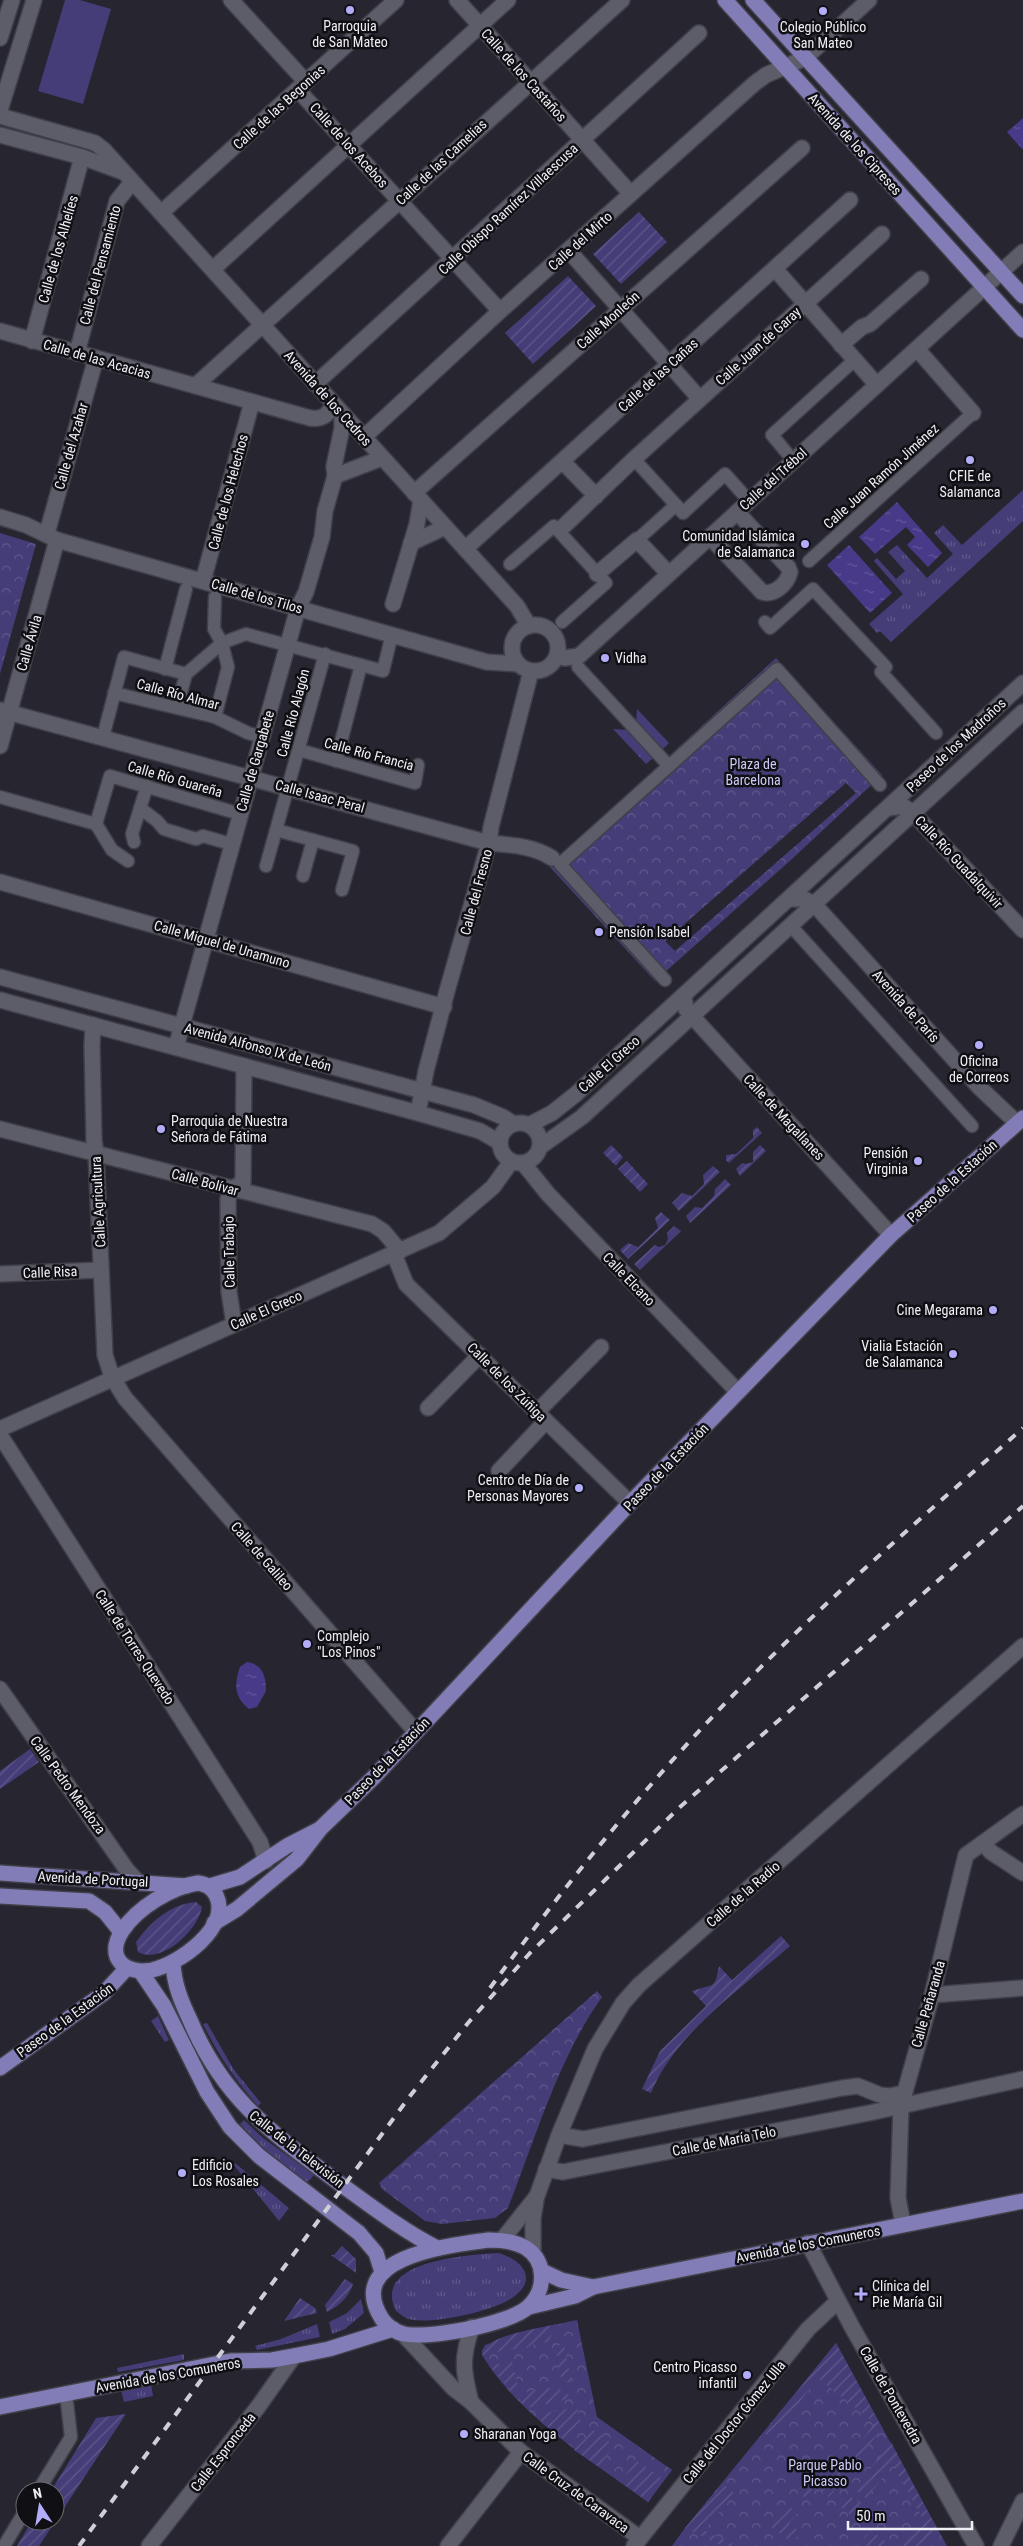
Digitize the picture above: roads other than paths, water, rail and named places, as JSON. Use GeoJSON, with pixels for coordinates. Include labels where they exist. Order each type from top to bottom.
{"type":"FeatureCollection","features":[{"type":"Feature","properties":{"kind":"main road","name":"Avenida de los Cipreses"},"geometry":{"type":"LineString","coordinates":[[725,0],[1023,330]]}},
{"type":"Feature","properties":{"kind":"main road","name":"Avenida de los Cipreses"},"geometry":{"type":"LineString","coordinates":[[753,0],[1023,296]]}},
{"type":"Feature","properties":{"kind":"main road","name":"Paseo de la Estación"},"geometry":{"type":"LineString","coordinates":[[173,1963],[188,1954],[214,1924],[288,1868],[322,1828],[374,1777],[630,1504],[892,1234],[1020,1121]]}},
{"type":"Feature","properties":{"kind":"main road","name":"Paseo de la Estación"},"geometry":{"type":"LineString","coordinates":[[210,1886],[240,1877],[287,1846],[322,1828]]}},
{"type":"Feature","properties":{"kind":"main road","name":"Avenida de Portugal"},"geometry":{"type":"LineString","coordinates":[[0,1873],[138,1881],[186,1886],[198,1883],[210,1886]]}},
{"type":"Feature","properties":{"kind":"main road"},"geometry":{"type":"LineString","coordinates":[[121,1932],[142,1910],[186,1886]]}},
{"type":"Feature","properties":{"kind":"main road"},"geometry":{"type":"LineString","coordinates":[[210,1886],[218,1899],[220,1910],[214,1924]]}},
{"type":"Feature","properties":{"kind":"main road","name":"Avenida de Portugal"},"geometry":{"type":"LineString","coordinates":[[0,1896],[89,1902],[105,1912],[121,1932]]}},
{"type":"Feature","properties":{"kind":"main road","name":"Calle de la Televisión"},"geometry":{"type":"LineString","coordinates":[[121,1932],[116,1950],[120,1964],[134,1971],[164,2006],[207,2092],[230,2127],[259,2156],[358,2233],[376,2253],[382,2272]]}},
{"type":"Feature","properties":{"kind":"main road"},"geometry":{"type":"LineString","coordinates":[[134,1971],[173,1963]]}},
{"type":"Feature","properties":{"kind":"main road","name":"Calle de la Televisión"},"geometry":{"type":"LineString","coordinates":[[173,1963],[179,1998],[195,2033],[218,2073],[248,2110],[281,2139],[400,2228],[437,2248]]}},
{"type":"Feature","properties":{"kind":"main road","name":"Paseo de la Estación"},"geometry":{"type":"LineString","coordinates":[[0,2068],[134,1971]]}},
{"type":"Feature","properties":{"kind":"main road","name":"Avenida de los Comuneros"},"geometry":{"type":"LineString","coordinates":[[0,2407],[230,2361],[272,2360],[294,2356],[397,2331],[436,2334],[472,2328],[503,2320],[529,2307],[575,2296],[593,2287],[1023,2201]]}},
{"type":"Feature","properties":{"kind":"main road"},"geometry":{"type":"LineString","coordinates":[[397,2331],[383,2321],[375,2306],[374,2291],[382,2272],[408,2256],[437,2248],[502,2240],[518,2244],[533,2253],[542,2271],[538,2293],[529,2307]]}},
{"type":"Feature","properties":{"kind":"main road","name":"Avenida de los Comuneros"},"geometry":{"type":"LineString","coordinates":[[542,2271],[561,2280],[593,2287]]}},
{"type":"Feature","properties":{"kind":"street"},"geometry":{"type":"LineString","coordinates":[[0,38],[12,0]]}},
{"type":"Feature","properties":{"kind":"street"},"geometry":{"type":"LineString","coordinates":[[0,110],[34,0]]}},
{"type":"Feature","properties":{"kind":"street","name":"Calle de los Acebos"},"geometry":{"type":"LineString","coordinates":[[231,0],[349,145],[500,311]]}},
{"type":"Feature","properties":{"kind":"street","name":"Calle de las Begonias"},"geometry":{"type":"LineString","coordinates":[[161,213],[396,0]]}},
{"type":"Feature","properties":{"kind":"street","name":"Calle de los Castaños"},"geometry":{"type":"LineString","coordinates":[[456,0],[631,194]]}},
{"type":"Feature","properties":{"kind":"street"},"geometry":{"type":"LineString","coordinates":[[213,269],[508,0]]}},
{"type":"Feature","properties":{"kind":"street","name":"Calle de las Camelias"},"geometry":{"type":"LineString","coordinates":[[262,325],[622,0]]}},
{"type":"Feature","properties":{"kind":"street","name":"Calle del Mirto"},"geometry":{"type":"LineString","coordinates":[[364,437],[500,311],[755,83],[785,66],[805,58],[870,0]]}},
{"type":"Feature","properties":{"kind":"street","name":"Calle Obispo Ramírez Villaescusa"},"geometry":{"type":"LineString","coordinates":[[315,384],[453,260],[698,33]]}},
{"type":"Feature","properties":{"kind":"street","name":"Avenida de los Cedros"},"geometry":{"type":"LineString","coordinates":[[0,116],[96,143],[110,156],[517,606],[529,626]]}},
{"type":"Feature","properties":{"kind":"street"},"geometry":{"type":"LineString","coordinates":[[0,126],[110,156]]}},
{"type":"Feature","properties":{"kind":"street","name":"Avenida de los Cedros"},"geometry":{"type":"LineString","coordinates":[[0,135],[82,157],[128,177]]}},
{"type":"Feature","properties":{"kind":"street","name":"Calle Monleón"},"geometry":{"type":"LineString","coordinates":[[417,496],[802,148]]}},
{"type":"Feature","properties":{"kind":"street","name":"Calle de los Alhelíes"},"geometry":{"type":"LineString","coordinates":[[32,340],[82,157]]}},
{"type":"Feature","properties":{"kind":"street","name":"Calle del Pensamiento"},"geometry":{"type":"LineString","coordinates":[[77,353],[117,201],[128,177]]}},
{"type":"Feature","properties":{"kind":"street","name":"Calle de las Cañas"},"geometry":{"type":"LineString","coordinates":[[465,549],[850,200]]}},
{"type":"Feature","properties":{"kind":"street","name":"Calle Juan de Garay"},"geometry":{"type":"LineString","coordinates":[[510,564],[554,526],[561,529],[634,459],[882,234]]}},
{"type":"Feature","properties":{"kind":"street"},"geometry":{"type":"LineString","coordinates":[[569,251],[700,399]]}},
{"type":"Feature","properties":{"kind":"street"},"geometry":{"type":"LineString","coordinates":[[984,288],[1023,252]]}},
{"type":"Feature","properties":{"kind":"street"},"geometry":{"type":"LineString","coordinates":[[774,269],[877,385]]}},
{"type":"Feature","properties":{"kind":"street"},"geometry":{"type":"LineString","coordinates":[[841,345],[862,327],[870,324],[921,278]]}},
{"type":"Feature","properties":{"kind":"street","name":"Calle del Trébol"},"geometry":{"type":"LineString","coordinates":[[558,656],[566,658],[579,656],[984,288]]}},
{"type":"Feature","properties":{"kind":"street"},"geometry":{"type":"LineString","coordinates":[[195,386],[262,325]]}},
{"type":"Feature","properties":{"kind":"street","name":"Calle de las Acacias"},"geometry":{"type":"LineString","coordinates":[[0,331],[317,419],[338,408]]}},
{"type":"Feature","properties":{"kind":"street"},"geometry":{"type":"LineString","coordinates":[[917,349],[973,413]]}},
{"type":"Feature","properties":{"kind":"street","name":"Calle del Azahar"},"geometry":{"type":"LineString","coordinates":[[52,537],[96,358]]}},
{"type":"Feature","properties":{"kind":"street"},"geometry":{"type":"LineString","coordinates":[[787,453],[772,435],[849,365]]}},
{"type":"Feature","properties":{"kind":"street","name":"Calle de los Helechos"},"geometry":{"type":"LineString","coordinates":[[203,581],[252,402]]}},
{"type":"Feature","properties":{"kind":"street","name":"Calle de Gargabete"},"geometry":{"type":"LineString","coordinates":[[176,1047],[298,608],[308,586],[335,476],[334,466],[342,428],[338,408]]}},
{"type":"Feature","properties":{"kind":"street","name":"Calle Juan Ramón Jiménez"},"geometry":{"type":"LineString","coordinates":[[809,561],[973,413]]}},
{"type":"Feature","properties":{"kind":"street"},"geometry":{"type":"LineString","coordinates":[[335,476],[382,458]]}},
{"type":"Feature","properties":{"kind":"street"},"geometry":{"type":"LineString","coordinates":[[634,459],[683,513],[725,474],[742,493]]}},
{"type":"Feature","properties":{"kind":"street"},"geometry":{"type":"LineString","coordinates":[[563,462],[596,496]]}},
{"type":"Feature","properties":{"kind":"street"},"geometry":{"type":"LineString","coordinates":[[393,604],[412,543],[417,496]]}},
{"type":"Feature","properties":{"kind":"street"},"geometry":{"type":"LineString","coordinates":[[597,574],[676,505]]}},
{"type":"Feature","properties":{"kind":"street"},"geometry":{"type":"LineString","coordinates":[[710,536],[762,592],[768,594],[773,592],[784,583],[790,572],[788,567],[737,512]]}},
{"type":"Feature","properties":{"kind":"street","name":"Calle de los Tilos"},"geometry":{"type":"LineString","coordinates":[[0,518],[52,537],[488,662],[525,667]]}},
{"type":"Feature","properties":{"kind":"street"},"geometry":{"type":"LineString","coordinates":[[412,543],[445,527]]}},
{"type":"Feature","properties":{"kind":"street"},"geometry":{"type":"LineString","coordinates":[[561,529],[578,553],[606,583],[562,622]]}},
{"type":"Feature","properties":{"kind":"street","name":"Calle Ávila"},"geometry":{"type":"LineString","coordinates":[[0,746],[5,711],[52,537]]}},
{"type":"Feature","properties":{"kind":"street"},"geometry":{"type":"LineString","coordinates":[[636,540],[669,574]]}},
{"type":"Feature","properties":{"kind":"street"},"geometry":{"type":"LineString","coordinates":[[165,669],[186,589]]}},
{"type":"Feature","properties":{"kind":"street"},"geometry":{"type":"LineString","coordinates":[[765,622],[770,628],[813,589],[886,667],[881,672],[936,733]]}},
{"type":"Feature","properties":{"kind":"street"},"geometry":{"type":"LineString","coordinates":[[215,597],[214,629],[222,643],[228,667],[215,717]]}},
{"type":"Feature","properties":{"kind":"street"},"geometry":{"type":"LineString","coordinates":[[529,626],[545,626],[552,631],[559,644],[558,656],[547,668],[525,667],[514,657],[513,642],[522,629],[529,626]]}},
{"type":"Feature","properties":{"kind":"street"},"geometry":{"type":"LineString","coordinates":[[177,707],[186,674],[222,643],[246,634],[383,671],[392,634]]}},
{"type":"Feature","properties":{"kind":"street","name":"Calle Río Alagón"},"geometry":{"type":"LineString","coordinates":[[266,866],[325,654]]}},
{"type":"Feature","properties":{"kind":"street"},"geometry":{"type":"LineString","coordinates":[[558,656],[578,667],[669,766]]}},
{"type":"Feature","properties":{"kind":"street"},"geometry":{"type":"LineString","coordinates":[[102,737],[124,657],[186,674]]}},
{"type":"Feature","properties":{"kind":"street"},"geometry":{"type":"LineString","coordinates":[[336,762],[361,664]]}},
{"type":"Feature","properties":{"kind":"street","name":"Calle del Fresno"},"geometry":{"type":"LineString","coordinates":[[418,1113],[421,1091],[490,843],[490,827],[525,667]]}},
{"type":"Feature","properties":{"kind":"street"},"geometry":{"type":"LineString","coordinates":[[665,980],[560,864],[777,669],[880,785]]}},
{"type":"Feature","properties":{"kind":"street","name":"Paseo de los Madroños"},"geometry":{"type":"LineString","coordinates":[[889,808],[1023,684]]}},
{"type":"Feature","properties":{"kind":"street","name":"Calle Río Almar"},"geometry":{"type":"LineString","coordinates":[[114,693],[215,717],[248,734],[262,737]]}},
{"type":"Feature","properties":{"kind":"street","name":"Calle Isaac Peral"},"geometry":{"type":"LineString","coordinates":[[5,711],[250,776],[490,843],[516,845],[544,853],[552,858]]}},
{"type":"Feature","properties":{"kind":"street","name":"Paseo de los Madroños"},"geometry":{"type":"LineString","coordinates":[[913,813],[1023,712]]}},
{"type":"Feature","properties":{"kind":"street","name":"Calle Río Francia"},"geometry":{"type":"LineString","coordinates":[[299,750],[415,783],[418,765]]}},
{"type":"Feature","properties":{"kind":"street","name":"Calle Río Guareña"},"geometry":{"type":"LineString","coordinates":[[96,824],[110,776],[240,814]]}},
{"type":"Feature","properties":{"kind":"street"},"geometry":{"type":"LineString","coordinates":[[134,842],[132,834],[147,786]]}},
{"type":"Feature","properties":{"kind":"street"},"geometry":{"type":"LineString","coordinates":[[0,797],[96,824],[112,850],[128,862]]}},
{"type":"Feature","properties":{"kind":"street","name":"Calle Río Guadalquivir"},"geometry":{"type":"LineString","coordinates":[[889,808],[903,806],[913,813],[1020,922]]}},
{"type":"Feature","properties":{"kind":"street"},"geometry":{"type":"LineString","coordinates":[[140,808],[164,829],[196,838],[203,836],[231,844]]}},
{"type":"Feature","properties":{"kind":"street"},"geometry":{"type":"LineString","coordinates":[[684,996],[889,808]]}},
{"type":"Feature","properties":{"kind":"street"},"geometry":{"type":"LineString","coordinates":[[692,1016],[913,813]]}},
{"type":"Feature","properties":{"kind":"street"},"geometry":{"type":"LineString","coordinates":[[276,830],[353,850],[342,890]]}},
{"type":"Feature","properties":{"kind":"street"},"geometry":{"type":"LineString","coordinates":[[303,876],[313,840]]}},
{"type":"Feature","properties":{"kind":"street","name":"Calle Miguel de Unamuno"},"geometry":{"type":"LineString","coordinates":[[0,882],[444,1007]]}},
{"type":"Feature","properties":{"kind":"street"},"geometry":{"type":"LineString","coordinates":[[790,899],[804,899],[814,904]]}},
{"type":"Feature","properties":{"kind":"street","name":"Avenida de París"},"geometry":{"type":"LineString","coordinates":[[814,904],[978,1087],[1020,1121]]}},
{"type":"Feature","properties":{"kind":"street"},"geometry":{"type":"LineString","coordinates":[[790,926],[972,1126]]}},
{"type":"Feature","properties":{"kind":"street","name":"Avenida Alfonso IX de León"},"geometry":{"type":"LineString","coordinates":[[0,977],[474,1105],[514,1124]]}},
{"type":"Feature","properties":{"kind":"street","name":"Calle de Magallanes"},"geometry":{"type":"LineString","coordinates":[[684,996],[686,1009],[692,1016],[892,1234]]}},
{"type":"Feature","properties":{"kind":"street","name":"Calle El Greco"},"geometry":{"type":"LineString","coordinates":[[529,1125],[552,1114],[684,996]]}},
{"type":"Feature","properties":{"kind":"street","name":"Avenida Alfonso IX de León"},"geometry":{"type":"LineString","coordinates":[[0,1000],[418,1113],[480,1131],[499,1142]]}},
{"type":"Feature","properties":{"kind":"street","name":"Calle El Greco"},"geometry":{"type":"LineString","coordinates":[[540,1147],[582,1117],[692,1016]]}},
{"type":"Feature","properties":{"kind":"street","name":"Calle Agricultura"},"geometry":{"type":"LineString","coordinates":[[93,1025],[93,1130],[96,1154],[105,1355],[112,1377]]}},
{"type":"Feature","properties":{"kind":"street","name":"Calle Trabajo"},"geometry":{"type":"LineString","coordinates":[[234,1324],[229,1292],[228,1200],[232,1189],[243,1182],[244,1066]]}},
{"type":"Feature","properties":{"kind":"street"},"geometry":{"type":"LineString","coordinates":[[514,1124],[529,1125],[537,1132],[540,1147],[534,1158],[517,1163],[502,1154],[499,1142],[502,1134],[514,1124]]}},
{"type":"Feature","properties":{"kind":"street","name":"Calle Bolívar"},"geometry":{"type":"LineString","coordinates":[[0,1128],[372,1224],[383,1231],[397,1252]]}},
{"type":"Feature","properties":{"kind":"street","name":"Calle El Greco"},"geometry":{"type":"LineString","coordinates":[[0,1429],[112,1377],[397,1252],[445,1228],[493,1187],[517,1163]]}},
{"type":"Feature","properties":{"kind":"street","name":"Calle Elcano"},"geometry":{"type":"LineString","coordinates":[[517,1163],[738,1392]]}},
{"type":"Feature","properties":{"kind":"street","name":"Calle de los Zúñiga"},"geometry":{"type":"LineString","coordinates":[[397,1252],[406,1284],[630,1504]]}},
{"type":"Feature","properties":{"kind":"street","name":"Calle Risa"},"geometry":{"type":"LineString","coordinates":[[0,1274],[101,1270]]}},
{"type":"Feature","properties":{"kind":"street"},"geometry":{"type":"LineString","coordinates":[[499,1471],[542,1416],[601,1347]]}},
{"type":"Feature","properties":{"kind":"street"},"geometry":{"type":"LineString","coordinates":[[428,1408],[480,1355]]}},
{"type":"Feature","properties":{"kind":"street","name":"Calle de Galileo"},"geometry":{"type":"LineString","coordinates":[[112,1377],[125,1398],[416,1732]]}},
{"type":"Feature","properties":{"kind":"street","name":"Calle de Torres Quevedo"},"geometry":{"type":"LineString","coordinates":[[0,1435],[255,1835],[266,1861]]}},
{"type":"Feature","properties":{"kind":"street","name":"Calle de la Radio"},"geometry":{"type":"LineString","coordinates":[[533,2253],[533,2218],[537,2196],[546,2169],[595,2049],[622,2003],[646,1979],[1023,1646]]}},
{"type":"Feature","properties":{"kind":"street","name":"Calle Pedro Mendoza"},"geometry":{"type":"LineString","coordinates":[[0,1689],[127,1870],[138,1881]]}},
{"type":"Feature","properties":{"kind":"street","name":"Calle Peñaranda"},"geometry":{"type":"LineString","coordinates":[[903,2224],[898,2198],[902,2100],[932,1995],[966,1855],[1023,1814]]}},
{"type":"Feature","properties":{"kind":"street"},"geometry":{"type":"LineString","coordinates":[[983,1844],[991,1852],[1023,1873]]}},
{"type":"Feature","properties":{"kind":"street"},"geometry":{"type":"LineString","coordinates":[[932,1995],[1023,1988]]}},
{"type":"Feature","properties":{"kind":"street"},"geometry":{"type":"LineString","coordinates":[[559,2135],[583,2139],[858,2086],[880,2095],[902,2100],[1023,2079]]}},
{"type":"Feature","properties":{"kind":"street","name":"Calle de María Telo"},"geometry":{"type":"LineString","coordinates":[[546,2169],[572,2170],[902,2100]]}},
{"type":"Feature","properties":{"kind":"street","name":"Calle de la Radio"},"geometry":{"type":"LineString","coordinates":[[502,2240],[537,2196]]}},
{"type":"Feature","properties":{"kind":"street","name":"Calle de Pontevedra"},"geometry":{"type":"LineString","coordinates":[[808,2243],[838,2301],[976,2546]]}},
{"type":"Feature","properties":{"kind":"street","name":"Calle del Doctor Gómez Ulla"},"geometry":{"type":"LineString","coordinates":[[637,2542],[808,2329],[838,2301]]}},
{"type":"Feature","properties":{"kind":"street"},"geometry":{"type":"LineString","coordinates":[[471,2402],[464,2375],[463,2358],[472,2328]]}},
{"type":"Feature","properties":{"kind":"street","name":"Calle Cruz de Caravaca"},"geometry":{"type":"LineString","coordinates":[[397,2331],[453,2388],[471,2402],[521,2452],[637,2542]]}},
{"type":"Feature","properties":{"kind":"street","name":"Calle Espronceda"},"geometry":{"type":"LineString","coordinates":[[149,2546],[258,2406],[294,2356]]}},
{"type":"Feature","properties":{"kind":"street"},"geometry":{"type":"LineString","coordinates":[[44,2481],[71,2437],[66,2394]]}},
{"type":"Feature","properties":{"kind":"street"},"geometry":{"type":"LineString","coordinates":[[448,2546],[521,2452]]}},
{"type":"Feature","properties":{"kind":"street"},"geometry":{"type":"LineString","coordinates":[[1001,2546],[1023,2501]]}},
{"type":"Feature","properties":{"kind":"street"},"geometry":{"type":"LineString","coordinates":[[4,2546],[15,2528]]}},
{"type":"Feature","properties":{"kind":"water"},"geometry":{"type":"Polygon","coordinates":[[[1023,118],[1023,148],[1022,149],[1007,132],[1023,118]]]}},
{"type":"Feature","properties":{"kind":"water"},"geometry":{"type":"Polygon","coordinates":[[[897,502],[942,553],[928,567],[907,545],[915,537],[906,527],[875,554],[859,537],[897,502]]]}},
{"type":"Feature","properties":{"kind":"water"},"geometry":{"type":"Polygon","coordinates":[[[849,545],[892,593],[870,613],[827,565],[849,545]]]}},
{"type":"Feature","properties":{"kind":"water"},"geometry":{"type":"Polygon","coordinates":[[[247,1662],[260,1668],[263,1672],[266,1686],[266,1691],[257,1707],[249,1709],[240,1700],[236,1685],[240,1667],[247,1662]]]}},
{"type":"Feature","properties":{"kind":"railway"},"geometry":{"type":"LineString","coordinates":[[490,1988],[583,1866],[649,1787],[717,1712],[819,1611],[1023,1428]]}},
{"type":"Feature","properties":{"kind":"railway"},"geometry":{"type":"LineString","coordinates":[[79,2546],[410,2096],[468,2023],[530,1953],[680,1807],[1023,1506]]}},
{"type":"Feature","properties":{"kind":"place","name":"Parroquia de San Mateo"},"geometry":{"type":"Point","coordinates":[350,10]}},
{"type":"Feature","properties":{"kind":"place","name":"Colegio Público San Mateo"},"geometry":{"type":"Point","coordinates":[823,11]}},
{"type":"Feature","properties":{"kind":"place","name":"CFIE de Salamanca"},"geometry":{"type":"Point","coordinates":[970,460]}},
{"type":"Feature","properties":{"kind":"place","name":"Comunidad Islámica de Salamanca"},"geometry":{"type":"Point","coordinates":[805,544]}},
{"type":"Feature","properties":{"kind":"place","name":"Vidha"},"geometry":{"type":"Point","coordinates":[605,658]}},
{"type":"Feature","properties":{"kind":"place","name":"Pensión Isabel"},"geometry":{"type":"Point","coordinates":[599,932]}},
{"type":"Feature","properties":{"kind":"place","name":"Oficina de Correos"},"geometry":{"type":"Point","coordinates":[979,1045]}},
{"type":"Feature","properties":{"kind":"place","name":"Parroquia de Nuestra Señora de Fátima"},"geometry":{"type":"Point","coordinates":[161,1129]}},
{"type":"Feature","properties":{"kind":"place","name":"Pensión Virginia"},"geometry":{"type":"Point","coordinates":[918,1161]}},
{"type":"Feature","properties":{"kind":"place","name":"Cine Megarama"},"geometry":{"type":"Point","coordinates":[993,1310]}},
{"type":"Feature","properties":{"kind":"place","name":"Vialia Estación de Salamanca"},"geometry":{"type":"Point","coordinates":[953,1354]}},
{"type":"Feature","properties":{"kind":"place","name":"Centro de Día de Personas Mayores"},"geometry":{"type":"Point","coordinates":[579,1488]}},
{"type":"Feature","properties":{"kind":"place","name":"Complejo \"Los Pinos\""},"geometry":{"type":"Point","coordinates":[307,1644]}},
{"type":"Feature","properties":{"kind":"place","name":"Edificio Los Rosales"},"geometry":{"type":"Point","coordinates":[182,2173]}},
{"type":"Feature","properties":{"kind":"place","name":"Clínica del Pie María Gil"},"geometry":{"type":"Point","coordinates":[861,2294]}},
{"type":"Feature","properties":{"kind":"place","name":"Centro Picasso infantil"},"geometry":{"type":"Point","coordinates":[747,2375]}},
{"type":"Feature","properties":{"kind":"place","name":"Sharanan Yoga"},"geometry":{"type":"Point","coordinates":[464,2434]}},
{"type":"Feature","properties":{"kind":"park label","name":"Plaza de Barcelona"},"geometry":{"type":"Point","coordinates":[753,772]}},
{"type":"Feature","properties":{"kind":"park label","name":"Parque Pablo Picasso"},"geometry":{"type":"Point","coordinates":[825,2474]}}]}
